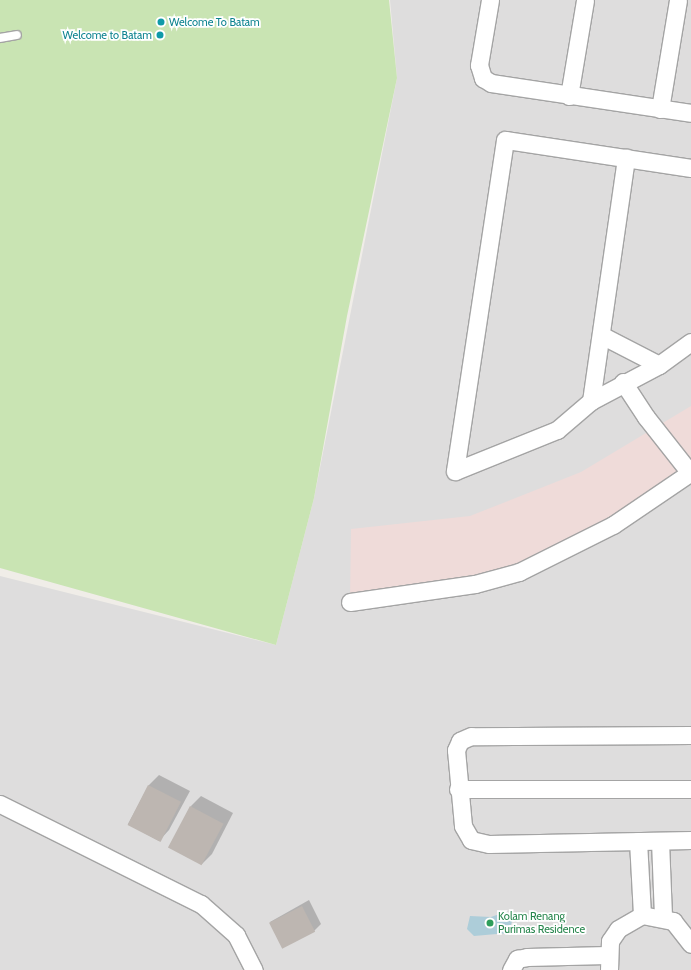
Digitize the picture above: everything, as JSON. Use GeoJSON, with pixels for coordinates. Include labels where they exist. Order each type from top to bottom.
{"type":"FeatureCollection","features":[{"type":"Feature","properties":{"kind":"street"},"geometry":{"type":"LineString","coordinates":[[490,0],[479,65],[483,78],[491,83],[569,96],[691,113]]}},
{"type":"Feature","properties":{"kind":"street"},"geometry":{"type":"LineString","coordinates":[[569,96],[585,0]]}},
{"type":"Feature","properties":{"kind":"street"},"geometry":{"type":"LineString","coordinates":[[660,109],[678,0]]}},
{"type":"Feature","properties":{"kind":"street"},"geometry":{"type":"LineString","coordinates":[[691,168],[626,157],[505,140],[455,471],[557,430],[591,401],[623,382],[659,365],[691,342]]}},
{"type":"Feature","properties":{"kind":"street"},"geometry":{"type":"LineString","coordinates":[[591,401],[602,335],[626,157]]}},
{"type":"Feature","properties":{"kind":"street"},"geometry":{"type":"LineString","coordinates":[[602,335],[659,365]]}},
{"type":"Feature","properties":{"kind":"street"},"geometry":{"type":"LineString","coordinates":[[350,602],[475,584],[519,572],[613,525],[691,472],[646,417],[623,382]]}},
{"type":"Feature","properties":{"kind":"street"},"geometry":{"type":"LineString","coordinates":[[691,735],[470,736],[460,742],[456,750],[458,789],[463,826],[471,840],[489,844],[691,840]]}},
{"type":"Feature","properties":{"kind":"street"},"geometry":{"type":"LineString","coordinates":[[458,789],[691,789]]}},
{"type":"Feature","properties":{"kind":"street"},"geometry":{"type":"LineString","coordinates":[[0,804],[201,904],[236,935],[254,970]]}},
{"type":"Feature","properties":{"kind":"street"},"geometry":{"type":"LineString","coordinates":[[638,841],[642,915]]}},
{"type":"Feature","properties":{"kind":"street"},"geometry":{"type":"LineString","coordinates":[[660,841],[663,916]]}},
{"type":"Feature","properties":{"kind":"street"},"geometry":{"type":"LineString","coordinates":[[511,970],[517,959],[527,957],[608,963],[618,929],[642,915],[663,916],[681,927],[691,944]]}},
{"type":"Feature","properties":{"kind":"lane"},"geometry":{"type":"LineString","coordinates":[[0,38],[16,35]]}},
{"type":"Feature","properties":{"kind":"shaded area"},"geometry":{"type":"Polygon","coordinates":[[[390,0],[691,0],[691,970],[0,970],[0,576],[276,645],[314,498],[397,78],[390,0]]]}},
{"type":"Feature","properties":{"kind":"shaded area"},"geometry":{"type":"Polygon","coordinates":[[[691,406],[691,472],[519,572],[350,602],[351,529],[470,516],[581,472],[691,406]]]}},
{"type":"Feature","properties":{"kind":"green space"},"geometry":{"type":"Polygon","coordinates":[[[0,0],[389,0],[397,78],[347,316],[314,498],[276,645],[0,568],[0,0]]]}},
{"type":"Feature","properties":{"kind":"water","name":"Kolam Renang Purimas Residence"},"geometry":{"type":"Polygon","coordinates":[[[505,912],[514,916],[508,933],[474,936],[467,929],[470,916],[491,917],[505,912]]]}},
{"type":"Feature","properties":{"kind":"building"},"geometry":{"type":"Polygon","coordinates":[[[148,785],[181,802],[161,842],[128,825],[148,785]]]}},
{"type":"Feature","properties":{"kind":"building"},"geometry":{"type":"Polygon","coordinates":[[[190,806],[224,824],[201,865],[168,847],[190,806]]]}},
{"type":"Feature","properties":{"kind":"building"},"geometry":{"type":"Polygon","coordinates":[[[302,906],[315,932],[282,949],[269,923],[302,906]]]}},
{"type":"Feature","properties":{"kind":"place","name":"Welcome To Batam"},"geometry":{"type":"Point","coordinates":[161,22]}},
{"type":"Feature","properties":{"kind":"place","name":"Welcome to Batam"},"geometry":{"type":"Point","coordinates":[160,35]}},
{"type":"Feature","properties":{"kind":"place","name":"Kolam Renang Purimas Residence"},"geometry":{"type":"Point","coordinates":[490,923]}}]}
